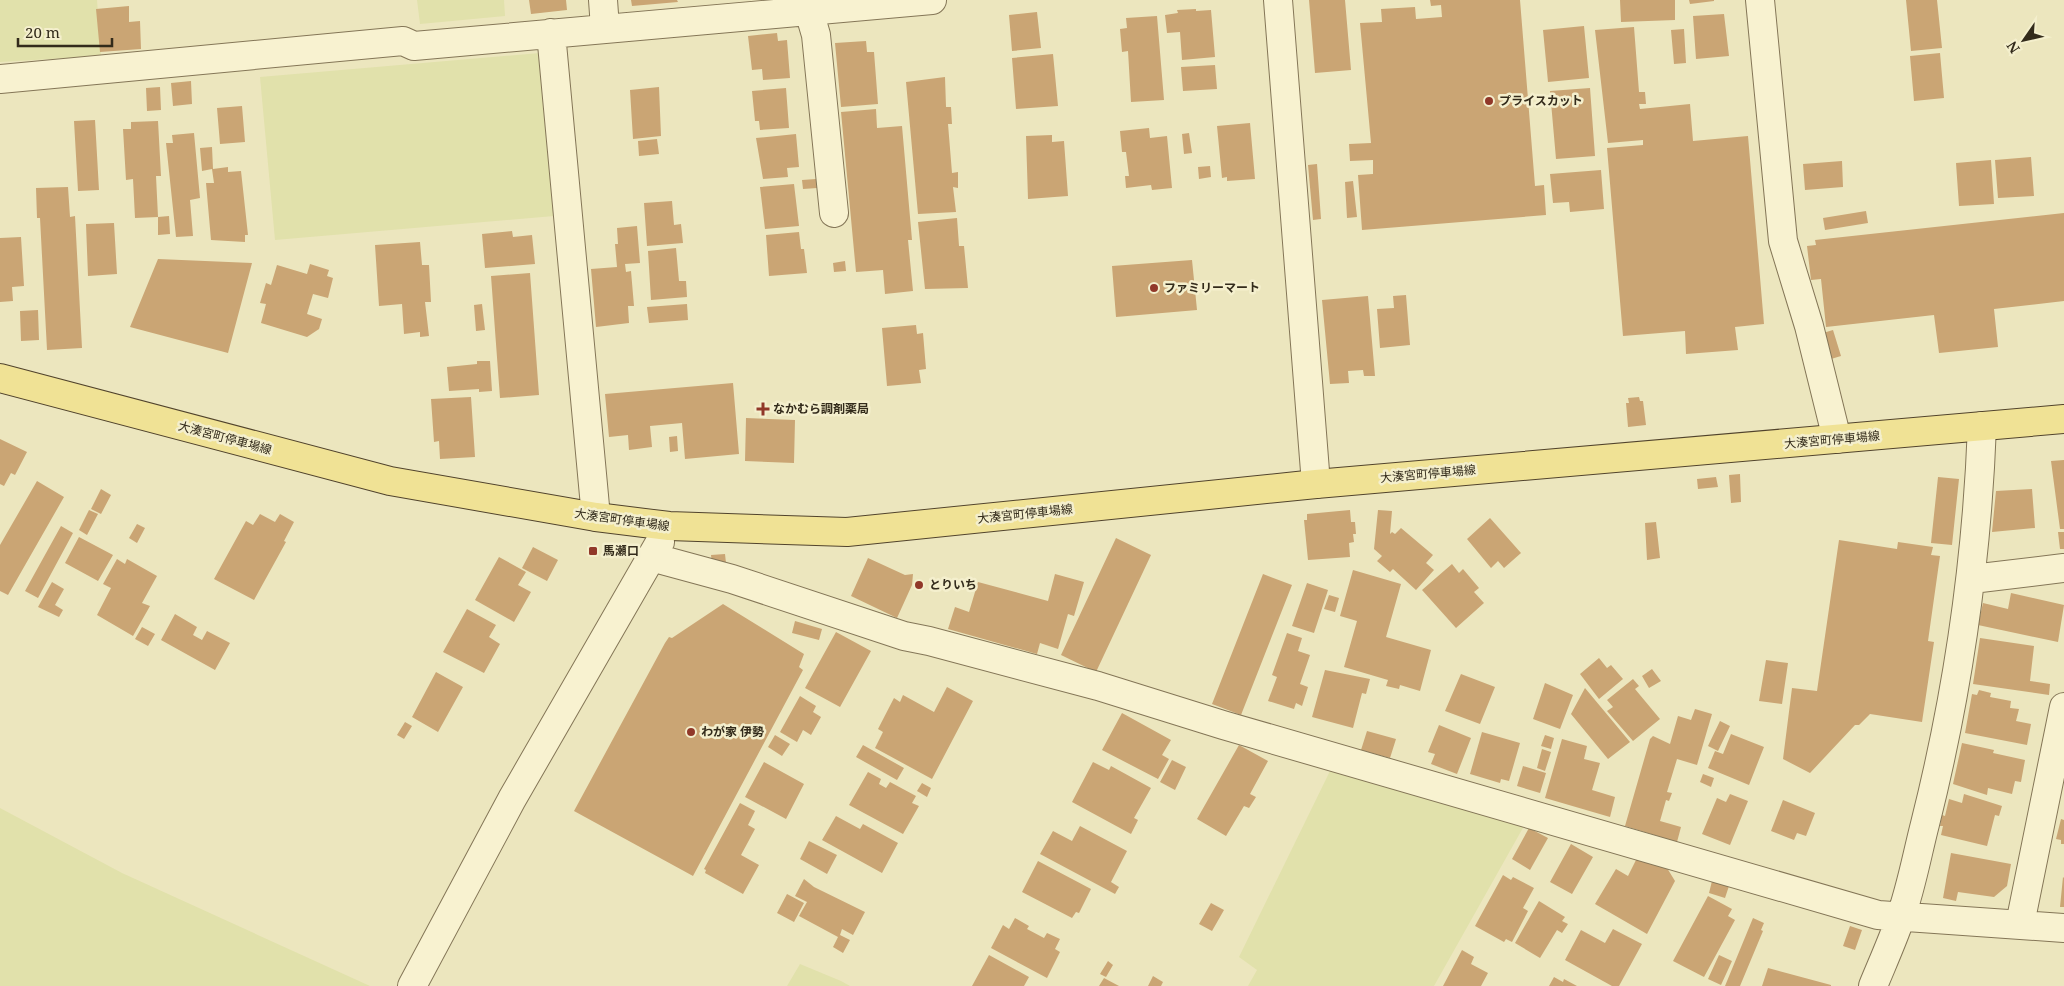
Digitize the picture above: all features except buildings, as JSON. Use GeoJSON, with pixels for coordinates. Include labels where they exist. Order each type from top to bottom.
{"type":"FeatureCollection","features":[{"type":"Feature","properties":{"kind":"main road","name":"大湊宮町停車場線"},"geometry":{"type":"LineString","coordinates":[[0,378],[390,482],[596,517],[669,526],[847,532],[1316,484],[2064,419]]}},
{"type":"Feature","properties":{"kind":"street"},"geometry":{"type":"LineString","coordinates":[[603,0],[606,28]]}},
{"type":"Feature","properties":{"kind":"street"},"geometry":{"type":"LineString","coordinates":[[0,79],[403,42],[414,46],[606,28],[771,7],[808,11],[932,0]]}},
{"type":"Feature","properties":{"kind":"street"},"geometry":{"type":"LineString","coordinates":[[1278,0],[1316,484]]}},
{"type":"Feature","properties":{"kind":"street"},"geometry":{"type":"LineString","coordinates":[[1760,0],[1783,241],[1809,326],[1837,439]]}},
{"type":"Feature","properties":{"kind":"street"},"geometry":{"type":"LineString","coordinates":[[808,11],[816,35],[834,213]]}},
{"type":"Feature","properties":{"kind":"street"},"geometry":{"type":"LineString","coordinates":[[551,33],[596,517]]}},
{"type":"Feature","properties":{"kind":"street"},"geometry":{"type":"LineString","coordinates":[[1873,986],[1901,918],[1935,786],[1955,688],[1972,579],[1980,492],[1982,426]]}},
{"type":"Feature","properties":{"kind":"street"},"geometry":{"type":"LineString","coordinates":[[412,986],[512,799],[669,526]]}},
{"type":"Feature","properties":{"kind":"street"},"geometry":{"type":"LineString","coordinates":[[651,557],[732,580],[904,636],[1098,686],[1223,725],[1878,915],[2064,928]]}},
{"type":"Feature","properties":{"kind":"street"},"geometry":{"type":"LineString","coordinates":[[1972,579],[2064,568]]}},
{"type":"Feature","properties":{"kind":"street"},"geometry":{"type":"LineString","coordinates":[[2020,924],[2064,707]]}},
{"type":"Feature","properties":{"kind":"green space"},"geometry":{"type":"Polygon","coordinates":[[[0,0],[97,0],[101,56],[0,62],[0,0]]]}},
{"type":"Feature","properties":{"kind":"green space"},"geometry":{"type":"Polygon","coordinates":[[[417,0],[504,0],[505,16],[420,24],[417,0]]]}},
{"type":"Feature","properties":{"kind":"green space"},"geometry":{"type":"Polygon","coordinates":[[[540,53],[554,216],[275,240],[260,77],[540,53]]]}},
{"type":"Feature","properties":{"kind":"green space"},"geometry":{"type":"Polygon","coordinates":[[[1330,771],[1524,826],[1434,986],[1248,986],[1257,970],[1239,957],[1330,771]]]}},
{"type":"Feature","properties":{"kind":"green space"},"geometry":{"type":"Polygon","coordinates":[[[0,808],[122,873],[370,986],[0,986],[0,808]]]}},
{"type":"Feature","properties":{"kind":"green space"},"geometry":{"type":"Polygon","coordinates":[[[800,964],[841,981],[850,986],[787,986],[800,964]]]}},
{"type":"Feature","properties":{"kind":"place","name":"プライスカット"},"geometry":{"type":"Point","coordinates":[1489,101]}},
{"type":"Feature","properties":{"kind":"place","name":"ファミリーマート"},"geometry":{"type":"Point","coordinates":[1154,288]}},
{"type":"Feature","properties":{"kind":"place","name":"なかむら調剤薬局"},"geometry":{"type":"Point","coordinates":[763,409]}},
{"type":"Feature","properties":{"kind":"place","name":"馬瀬口"},"geometry":{"type":"Point","coordinates":[593,551]}},
{"type":"Feature","properties":{"kind":"place","name":"とりいち"},"geometry":{"type":"Point","coordinates":[919,585]}},
{"type":"Feature","properties":{"kind":"place","name":"わが家 伊勢"},"geometry":{"type":"Point","coordinates":[691,732]}}]}
